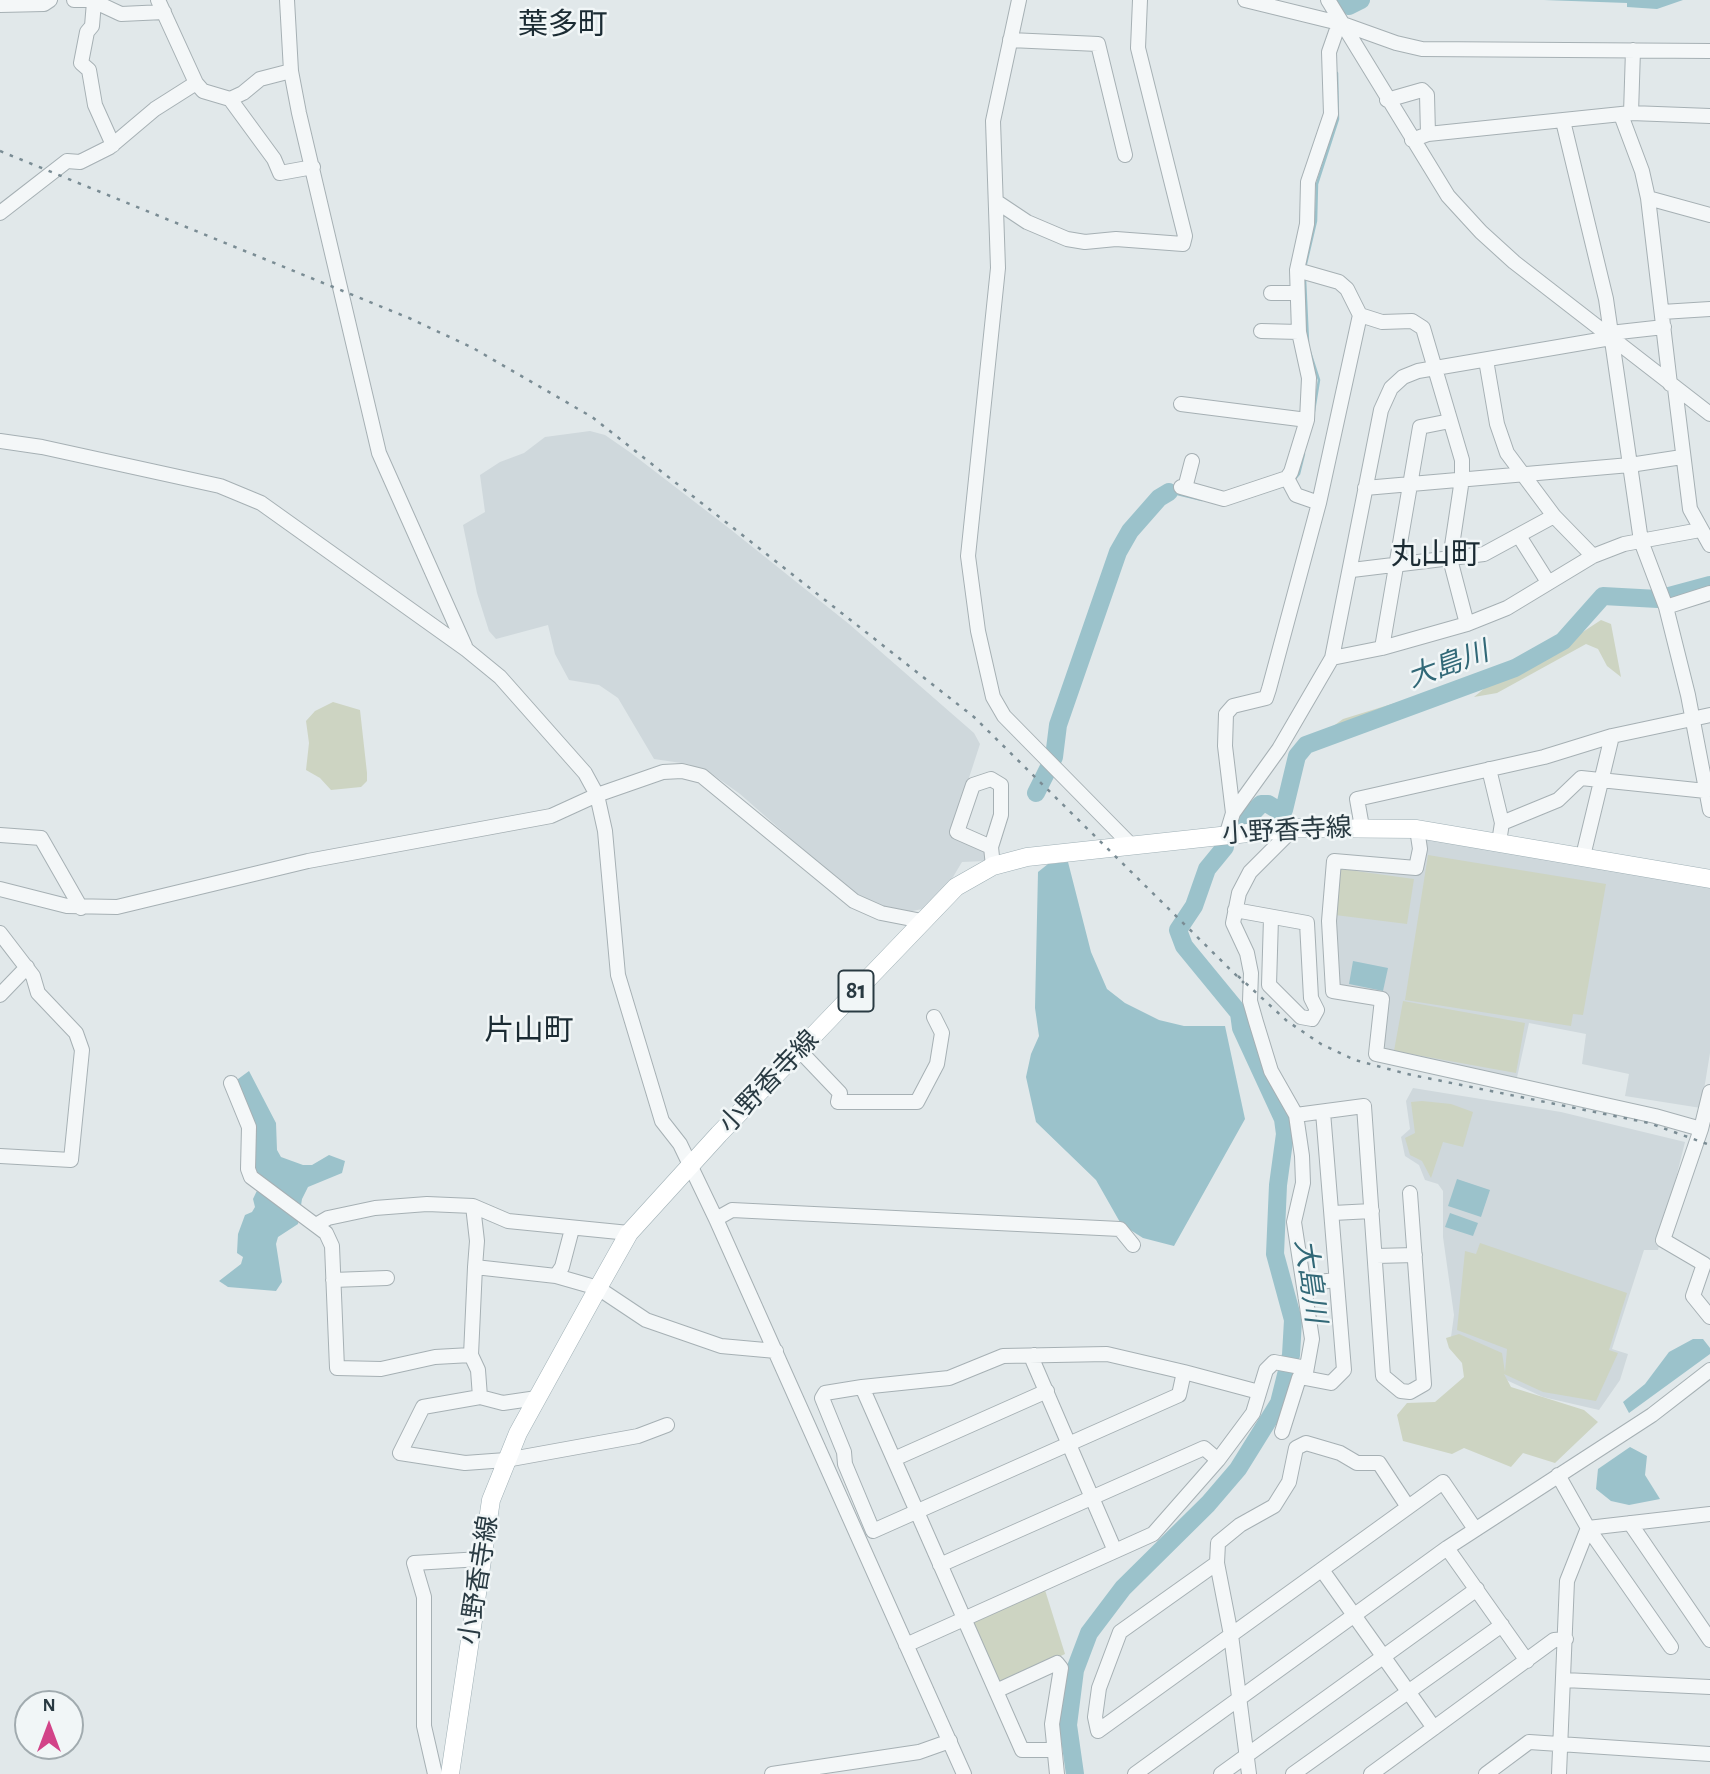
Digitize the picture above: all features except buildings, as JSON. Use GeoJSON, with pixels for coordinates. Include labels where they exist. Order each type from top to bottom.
{"type":"FeatureCollection","features":[{"type":"Feature","properties":{"kind":"main road","name":"小野香寺線"},"geometry":{"type":"LineString","coordinates":[[450,1774],[491,1500],[506,1460],[537,1398],[629,1233],[956,887],[993,866],[1027,857],[1227,833],[1362,827],[1418,829],[1710,879]]}},
{"type":"Feature","properties":{"kind":"street"},"geometry":{"type":"LineString","coordinates":[[9,3],[44,4],[50,0]]}},
{"type":"Feature","properties":{"kind":"street"},"geometry":{"type":"LineString","coordinates":[[74,0],[92,1],[121,14],[161,6],[197,83],[203,91],[230,99],[274,159],[280,173],[313,167]]}},
{"type":"Feature","properties":{"kind":"street"},"geometry":{"type":"LineString","coordinates":[[287,0],[291,71],[379,453],[448,614],[467,650]]}},
{"type":"Feature","properties":{"kind":"street"},"geometry":{"type":"LineString","coordinates":[[1019,0],[993,121],[998,268],[968,556],[978,631],[993,697],[1004,716],[1043,758],[1131,845]]}},
{"type":"Feature","properties":{"kind":"street"},"geometry":{"type":"LineString","coordinates":[[997,202],[1027,222],[1067,239],[1085,242],[1116,239],[1183,244],[1185,236],[1138,48],[1140,0]]}},
{"type":"Feature","properties":{"kind":"street"},"geometry":{"type":"LineString","coordinates":[[1245,0],[1343,24],[1396,43],[1430,50],[1710,51]]}},
{"type":"Feature","properties":{"kind":"street"},"geometry":{"type":"LineString","coordinates":[[1329,0],[1387,100],[1448,195],[1481,232],[1514,262],[1710,415]]}},
{"type":"Feature","properties":{"kind":"street"},"geometry":{"type":"LineString","coordinates":[[92,1],[92,26],[87,32],[82,63],[89,70],[95,105],[113,145]]}},
{"type":"Feature","properties":{"kind":"street"},"geometry":{"type":"LineString","coordinates":[[1320,503],[1296,495],[1289,481],[1307,420],[1310,378],[1299,332],[1296,293],[1302,270],[1307,224],[1308,182],[1331,114],[1329,52],[1336,32],[1343,24]]}},
{"type":"Feature","properties":{"kind":"street"},"geometry":{"type":"LineString","coordinates":[[1010,40],[1098,44],[1125,155]]}},
{"type":"Feature","properties":{"kind":"street"},"geometry":{"type":"LineString","coordinates":[[1633,50],[1626,114],[1648,198],[1690,509],[1710,545]]}},
{"type":"Feature","properties":{"kind":"street"},"geometry":{"type":"LineString","coordinates":[[230,99],[243,93],[260,79],[291,71]]}},
{"type":"Feature","properties":{"kind":"street"},"geometry":{"type":"LineString","coordinates":[[0,213],[67,160],[80,162],[113,145],[155,108],[197,83]]}},
{"type":"Feature","properties":{"kind":"street"},"geometry":{"type":"LineString","coordinates":[[1387,100],[1422,90],[1427,95],[1428,134]]}},
{"type":"Feature","properties":{"kind":"street"},"geometry":{"type":"LineString","coordinates":[[1412,140],[1428,134],[1626,114],[1710,116]]}},
{"type":"Feature","properties":{"kind":"street"},"geometry":{"type":"LineString","coordinates":[[1563,121],[1603,286],[1642,541],[1666,607],[1710,810]]}},
{"type":"Feature","properties":{"kind":"street"},"geometry":{"type":"LineString","coordinates":[[1648,198],[1710,215]]}},
{"type":"Feature","properties":{"kind":"street"},"geometry":{"type":"LineString","coordinates":[[1233,813],[1225,746],[1226,714],[1233,706],[1266,698],[1320,503],[1360,315],[1347,289],[1339,282],[1302,270]]}},
{"type":"Feature","properties":{"kind":"street"},"geometry":{"type":"LineString","coordinates":[[1271,293],[1296,293]]}},
{"type":"Feature","properties":{"kind":"street"},"geometry":{"type":"LineString","coordinates":[[1662,312],[1710,309]]}},
{"type":"Feature","properties":{"kind":"street"},"geometry":{"type":"LineString","coordinates":[[1360,315],[1382,322],[1418,324],[1423,328],[1462,460],[1462,479],[1450,559],[1466,624]]}},
{"type":"Feature","properties":{"kind":"street"},"geometry":{"type":"LineString","coordinates":[[1227,833],[1233,813],[1279,749],[1332,658],[1352,570],[1365,488],[1387,394],[1403,377],[1434,368],[1664,327]]}},
{"type":"Feature","properties":{"kind":"street"},"geometry":{"type":"LineString","coordinates":[[1261,331],[1299,332]]}},
{"type":"Feature","properties":{"kind":"street"},"geometry":{"type":"LineString","coordinates":[[1486,360],[1501,437],[1507,453],[1554,516],[1593,556]]}},
{"type":"Feature","properties":{"kind":"street"},"geometry":{"type":"LineString","coordinates":[[1181,404],[1307,420]]}},
{"type":"Feature","properties":{"kind":"street"},"geometry":{"type":"LineString","coordinates":[[1382,648],[1408,484],[1420,427],[1450,421]]}},
{"type":"Feature","properties":{"kind":"street"},"geometry":{"type":"LineString","coordinates":[[0,441],[42,447],[220,486],[261,503],[467,650],[500,677],[568,751],[597,795],[605,831],[618,975],[662,1121],[680,1144],[716,1219],[964,1774]]}},
{"type":"Feature","properties":{"kind":"street"},"geometry":{"type":"LineString","coordinates":[[1365,488],[1523,472],[1630,465],[1682,457]]}},
{"type":"Feature","properties":{"kind":"street"},"geometry":{"type":"LineString","coordinates":[[1192,461],[1183,488],[1224,499],[1289,481]]}},
{"type":"Feature","properties":{"kind":"street"},"geometry":{"type":"LineString","coordinates":[[1352,570],[1485,554],[1554,516]]}},
{"type":"Feature","properties":{"kind":"street"},"geometry":{"type":"LineString","coordinates":[[1332,658],[1382,648],[1466,624],[1507,608],[1593,556],[1642,541],[1700,530]]}},
{"type":"Feature","properties":{"kind":"street"},"geometry":{"type":"LineString","coordinates":[[1520,536],[1548,582]]}},
{"type":"Feature","properties":{"kind":"street"},"geometry":{"type":"LineString","coordinates":[[1666,607],[1710,593]]}},
{"type":"Feature","properties":{"kind":"street"},"geometry":{"type":"LineString","coordinates":[[1362,827],[1357,799],[1489,769],[1612,736],[1710,715]]}},
{"type":"Feature","properties":{"kind":"street"},"geometry":{"type":"LineString","coordinates":[[1583,856],[1612,736]]}},
{"type":"Feature","properties":{"kind":"street"},"geometry":{"type":"LineString","coordinates":[[1489,769],[1502,823],[1499,842]]}},
{"type":"Feature","properties":{"kind":"street"},"geometry":{"type":"LineString","coordinates":[[0,889],[82,908],[117,907],[308,861],[551,816],[597,795],[663,772],[681,771],[702,776],[854,901],[881,913],[922,921]]}},
{"type":"Feature","properties":{"kind":"street"},"geometry":{"type":"LineString","coordinates":[[1502,823],[1558,800],[1580,778],[1706,791]]}},
{"type":"Feature","properties":{"kind":"street"},"geometry":{"type":"LineString","coordinates":[[992,847],[957,832],[973,785],[991,779],[1001,785],[1001,816],[992,847],[993,866]]}},
{"type":"Feature","properties":{"kind":"street"},"geometry":{"type":"LineString","coordinates":[[1282,1432],[1300,1378],[1305,1373],[1312,1339],[1294,1222],[1303,1183],[1302,1156],[1296,1115],[1271,1071],[1256,1023],[1250,1001],[1251,973],[1247,953],[1233,923],[1250,872],[1294,828]]}},
{"type":"Feature","properties":{"kind":"street"},"geometry":{"type":"LineString","coordinates":[[1418,829],[1420,849],[1416,868],[1335,861],[1329,921],[1333,991],[1382,999],[1376,1054],[1655,1116],[1701,1129]]}},
{"type":"Feature","properties":{"kind":"street"},"geometry":{"type":"LineString","coordinates":[[0,835],[41,838],[82,908]]}},
{"type":"Feature","properties":{"kind":"street"},"geometry":{"type":"LineString","coordinates":[[1235,911],[1307,923],[1311,998],[1317,1010],[1312,1019],[1301,1017],[1269,985],[1271,918]]}},
{"type":"Feature","properties":{"kind":"street"},"geometry":{"type":"LineString","coordinates":[[0,933],[33,976],[38,993],[76,1034],[82,1050],[71,1160],[0,1156]]}},
{"type":"Feature","properties":{"kind":"street"},"geometry":{"type":"LineString","coordinates":[[0,995],[27,967]]}},
{"type":"Feature","properties":{"kind":"street"},"geometry":{"type":"LineString","coordinates":[[800,1051],[840,1093],[838,1102],[917,1102],[937,1064],[942,1033],[934,1017]]}},
{"type":"Feature","properties":{"kind":"street"},"geometry":{"type":"LineString","coordinates":[[230,1083],[249,1127],[248,1169],[258,1184],[326,1233],[332,1246],[337,1368],[381,1369],[435,1357],[471,1355]]}},
{"type":"Feature","properties":{"kind":"street"},"geometry":{"type":"LineString","coordinates":[[1710,1092],[1708,1111],[1663,1240],[1704,1264],[1693,1296],[1710,1317]]}},
{"type":"Feature","properties":{"kind":"street"},"geometry":{"type":"LineString","coordinates":[[1296,1115],[1364,1106],[1383,1376],[1401,1391],[1410,1392],[1424,1384],[1410,1193]]}},
{"type":"Feature","properties":{"kind":"street"},"geometry":{"type":"LineString","coordinates":[[906,1646],[1153,1534],[1218,1460],[1254,1413],[1266,1370],[1275,1362],[1331,1383],[1344,1370],[1335,1280],[1333,1213],[1322,1112]]}},
{"type":"Feature","properties":{"kind":"street"},"geometry":{"type":"LineString","coordinates":[[311,1223],[375,1208],[427,1204],[473,1206],[508,1221],[629,1233]]}},
{"type":"Feature","properties":{"kind":"street"},"geometry":{"type":"LineString","coordinates":[[473,1206],[477,1241],[471,1355],[478,1370],[480,1396]]}},
{"type":"Feature","properties":{"kind":"street"},"geometry":{"type":"LineString","coordinates":[[716,1219],[732,1209],[1106,1228],[1120,1229],[1133,1245]]}},
{"type":"Feature","properties":{"kind":"street"},"geometry":{"type":"LineString","coordinates":[[1333,1213],[1372,1211]]}},
{"type":"Feature","properties":{"kind":"street"},"geometry":{"type":"LineString","coordinates":[[556,1276],[562,1267],[572,1229]]}},
{"type":"Feature","properties":{"kind":"street"},"geometry":{"type":"LineString","coordinates":[[1376,1256],[1415,1255]]}},
{"type":"Feature","properties":{"kind":"street"},"geometry":{"type":"LineString","coordinates":[[475,1267],[556,1276],[598,1288],[646,1320],[721,1346],[776,1351]]}},
{"type":"Feature","properties":{"kind":"street"},"geometry":{"type":"LineString","coordinates":[[333,1280],[387,1278]]}},
{"type":"Feature","properties":{"kind":"street"},"geometry":{"type":"LineString","coordinates":[[1304,1284],[1335,1280]]}},
{"type":"Feature","properties":{"kind":"street"},"geometry":{"type":"LineString","coordinates":[[1184,1372],[1179,1395],[873,1531],[845,1464],[844,1452],[822,1398],[825,1393],[862,1387],[949,1378],[993,1358],[1034,1355],[1107,1354],[1184,1372],[1259,1392]]}},
{"type":"Feature","properties":{"kind":"street"},"geometry":{"type":"LineString","coordinates":[[1034,1355],[1115,1550]]}},
{"type":"Feature","properties":{"kind":"street"},"geometry":{"type":"LineString","coordinates":[[1135,1774],[1447,1548],[1652,1415],[1710,1370]]}},
{"type":"Feature","properties":{"kind":"street"},"geometry":{"type":"LineString","coordinates":[[862,1387],[1022,1750],[1054,1750]]}},
{"type":"Feature","properties":{"kind":"street"},"geometry":{"type":"LineString","coordinates":[[894,1459],[1047,1391]]}},
{"type":"Feature","properties":{"kind":"street"},"geometry":{"type":"LineString","coordinates":[[537,1398],[503,1403],[480,1396],[423,1407],[400,1452],[465,1463],[506,1460],[638,1436],[667,1425]]}},
{"type":"Feature","properties":{"kind":"street"},"geometry":{"type":"LineString","coordinates":[[1250,1774],[1231,1635],[1217,1563],[1219,1543],[1240,1525],[1274,1506],[1289,1482],[1296,1448],[1306,1443],[1340,1453],[1357,1463],[1380,1463],[1408,1507]]}},
{"type":"Feature","properties":{"kind":"street"},"geometry":{"type":"LineString","coordinates":[[940,1565],[1204,1448],[1218,1460]]}},
{"type":"Feature","properties":{"kind":"street"},"geometry":{"type":"LineString","coordinates":[[1558,1475],[1588,1528],[1671,1647]]}},
{"type":"Feature","properties":{"kind":"street"},"geometry":{"type":"LineString","coordinates":[[1217,1563],[1120,1632],[1099,1688],[1095,1717],[1098,1731],[1443,1482],[1475,1530]]}},
{"type":"Feature","properties":{"kind":"street"},"geometry":{"type":"LineString","coordinates":[[1588,1528],[1710,1514]]}},
{"type":"Feature","properties":{"kind":"street"},"geometry":{"type":"LineString","coordinates":[[1630,1523],[1710,1640]]}},
{"type":"Feature","properties":{"kind":"street"},"geometry":{"type":"LineString","coordinates":[[1559,1774],[1567,1581],[1588,1528]]}},
{"type":"Feature","properties":{"kind":"street"},"geometry":{"type":"LineString","coordinates":[[1447,1548],[1527,1661]]}},
{"type":"Feature","properties":{"kind":"street"},"geometry":{"type":"LineString","coordinates":[[435,1774],[424,1726],[424,1597],[414,1563],[481,1559]]}},
{"type":"Feature","properties":{"kind":"street"},"geometry":{"type":"LineString","coordinates":[[1322,1570],[1434,1728]]}},
{"type":"Feature","properties":{"kind":"street"},"geometry":{"type":"LineString","coordinates":[[1221,1774],[1477,1590]]}},
{"type":"Feature","properties":{"kind":"street"},"geometry":{"type":"LineString","coordinates":[[1293,1774],[1502,1625]]}},
{"type":"Feature","properties":{"kind":"street"},"geometry":{"type":"LineString","coordinates":[[1371,1774],[1555,1640],[1566,1639]]}},
{"type":"Feature","properties":{"kind":"street"},"geometry":{"type":"LineString","coordinates":[[996,1691],[1057,1663],[1060,1668],[1052,1724],[1057,1774]]}},
{"type":"Feature","properties":{"kind":"street"},"geometry":{"type":"LineString","coordinates":[[1564,1680],[1710,1687]]}},
{"type":"Feature","properties":{"kind":"street"},"geometry":{"type":"LineString","coordinates":[[772,1774],[919,1752],[950,1741]]}},
{"type":"Feature","properties":{"kind":"street"},"geometry":{"type":"LineString","coordinates":[[1492,1772],[1529,1742],[1710,1754]]}},
{"type":"Feature","properties":{"kind":"shaded area"},"geometry":{"type":"Polygon","coordinates":[[[590,431],[605,435],[631,453],[730,529],[849,624],[974,733],[980,744],[952,830],[985,848],[986,861],[962,862],[947,887],[922,909],[908,912],[886,909],[848,889],[740,794],[712,774],[688,764],[654,759],[618,698],[599,685],[569,680],[555,654],[548,625],[496,639],[489,631],[477,593],[463,525],[485,512],[480,475],[500,462],[524,453],[545,437],[590,431]]]}},
{"type":"Feature","properties":{"kind":"shaded area"},"geometry":{"type":"Polygon","coordinates":[[[1422,834],[1710,882],[1710,1053],[1701,1108],[1625,1096],[1629,1074],[1582,1064],[1586,1034],[1529,1023],[1516,1082],[1389,1055],[1383,1048],[1384,997],[1334,989],[1336,864],[1417,873],[1422,834]]]}},
{"type":"Feature","properties":{"kind":"shaded area"},"geometry":{"type":"Polygon","coordinates":[[[1413,1088],[1561,1112],[1685,1142],[1658,1250],[1644,1250],[1612,1349],[1628,1354],[1620,1380],[1599,1410],[1543,1397],[1502,1378],[1451,1337],[1454,1315],[1443,1237],[1443,1191],[1438,1184],[1425,1180],[1419,1165],[1405,1156],[1401,1137],[1410,1129],[1406,1101],[1413,1088]]]}},
{"type":"Feature","properties":{"kind":"green space"},"geometry":{"type":"Polygon","coordinates":[[[1601,620],[1611,624],[1621,677],[1607,666],[1598,649],[1586,644],[1497,693],[1474,697],[1486,687],[1528,668],[1601,620]]]}},
{"type":"Feature","properties":{"kind":"green space"},"geometry":{"type":"Polygon","coordinates":[[[1437,690],[1407,706],[1331,734],[1332,727],[1343,719],[1437,690]]]}},
{"type":"Feature","properties":{"kind":"green space"},"geometry":{"type":"Polygon","coordinates":[[[333,702],[360,710],[367,773],[367,781],[361,787],[331,790],[320,778],[306,770],[309,743],[306,721],[315,711],[333,702]]]}},
{"type":"Feature","properties":{"kind":"green space"},"geometry":{"type":"Polygon","coordinates":[[[1428,855],[1606,884],[1583,1015],[1573,1014],[1571,1026],[1405,1000],[1428,855]]]}},
{"type":"Feature","properties":{"kind":"green space"},"geometry":{"type":"Polygon","coordinates":[[[1341,869],[1414,879],[1407,924],[1335,915],[1341,869]]]}},
{"type":"Feature","properties":{"kind":"green space"},"geometry":{"type":"Polygon","coordinates":[[[1403,1001],[1525,1023],[1516,1073],[1394,1051],[1403,1001]]]}},
{"type":"Feature","properties":{"kind":"green space"},"geometry":{"type":"Polygon","coordinates":[[[1411,1102],[1451,1104],[1473,1112],[1463,1147],[1443,1142],[1431,1178],[1422,1161],[1410,1155],[1405,1138],[1415,1133],[1411,1102]]]}},
{"type":"Feature","properties":{"kind":"green space"},"geometry":{"type":"Polygon","coordinates":[[[1480,1243],[1627,1293],[1609,1350],[1618,1353],[1596,1401],[1543,1392],[1504,1374],[1511,1387],[1584,1410],[1598,1422],[1555,1463],[1523,1453],[1511,1467],[1464,1448],[1452,1454],[1403,1441],[1397,1415],[1407,1403],[1435,1402],[1464,1377],[1462,1363],[1449,1348],[1446,1338],[1459,1334],[1502,1353],[1505,1372],[1507,1349],[1457,1330],[1465,1251],[1476,1254],[1480,1243]]]}},
{"type":"Feature","properties":{"kind":"green space"},"geometry":{"type":"Polygon","coordinates":[[[1045,1590],[1065,1654],[1003,1683],[996,1681],[972,1626],[975,1620],[1045,1590]]]}},
{"type":"Feature","properties":{"kind":"water"},"geometry":{"type":"Polygon","coordinates":[[[1544,0],[1683,0],[1657,9],[1627,7],[1627,3],[1544,0]]]}},
{"type":"Feature","properties":{"kind":"water"},"geometry":{"type":"Polygon","coordinates":[[[1068,862],[1091,952],[1107,989],[1125,1003],[1159,1020],[1184,1026],[1225,1026],[1245,1119],[1174,1246],[1143,1238],[1121,1224],[1096,1180],[1036,1122],[1026,1077],[1031,1054],[1039,1036],[1035,1008],[1038,872],[1048,864],[1068,862]]]}},
{"type":"Feature","properties":{"kind":"water"},"geometry":{"type":"Polygon","coordinates":[[[1353,961],[1388,968],[1383,991],[1349,984],[1353,961]]]}},
{"type":"Feature","properties":{"kind":"water"},"geometry":{"type":"Polygon","coordinates":[[[249,1071],[276,1123],[277,1150],[281,1157],[303,1165],[312,1165],[329,1155],[345,1161],[342,1173],[308,1187],[302,1199],[298,1224],[278,1237],[276,1244],[282,1282],[276,1291],[228,1287],[219,1281],[241,1264],[243,1257],[237,1253],[238,1234],[245,1215],[255,1207],[253,1199],[262,1180],[259,1173],[252,1172],[234,1082],[249,1071]]]}},
{"type":"Feature","properties":{"kind":"water"},"geometry":{"type":"Polygon","coordinates":[[[1457,1179],[1490,1190],[1481,1217],[1448,1206],[1457,1179]]]}},
{"type":"Feature","properties":{"kind":"water"},"geometry":{"type":"Polygon","coordinates":[[[1450,1213],[1478,1223],[1473,1236],[1445,1227],[1450,1213]]]}},
{"type":"Feature","properties":{"kind":"water"},"geometry":{"type":"Polygon","coordinates":[[[1693,1339],[1703,1339],[1710,1348],[1710,1354],[1629,1413],[1623,1402],[1645,1384],[1669,1352],[1693,1339]]]}},
{"type":"Feature","properties":{"kind":"water"},"geometry":{"type":"Polygon","coordinates":[[[1630,1447],[1647,1456],[1645,1475],[1660,1499],[1629,1505],[1611,1501],[1596,1489],[1598,1469],[1630,1447]]]}},
{"type":"Feature","properties":{"kind":"waterway"},"geometry":{"type":"LineString","coordinates":[[1332,0],[1349,6],[1361,0]]}},
{"type":"Feature","properties":{"kind":"waterway"},"geometry":{"type":"LineString","coordinates":[[1305,268],[1316,221],[1317,184],[1338,119],[1337,73]]}},
{"type":"Feature","properties":{"kind":"waterway"},"geometry":{"type":"LineString","coordinates":[[1305,279],[1308,342]]}},
{"type":"Feature","properties":{"kind":"waterway"},"geometry":{"type":"LineString","coordinates":[[1310,352],[1319,380],[1313,417]]}},
{"type":"Feature","properties":{"kind":"waterway"},"geometry":{"type":"LineString","coordinates":[[1294,480],[1299,474],[1304,454]]}},
{"type":"Feature","properties":{"kind":"waterway"},"geometry":{"type":"LineString","coordinates":[[1169,492],[1202,500]]}},
{"type":"Feature","properties":{"kind":"waterway"},"geometry":{"type":"LineString","coordinates":[[1036,793],[1054,757],[1058,725],[1118,552],[1130,531],[1159,498],[1169,492]]}},
{"type":"Feature","properties":{"kind":"waterway","name":"大島川"},"geometry":{"type":"LineString","coordinates":[[1239,827],[1261,804],[1268,804],[1281,812],[1284,810],[1297,756],[1306,745],[1515,668],[1563,641],[1603,596],[1658,599],[1710,585]]}},
{"type":"Feature","properties":{"kind":"waterway","name":"大島川"},"geometry":{"type":"LineString","coordinates":[[1075,1774],[1068,1725],[1075,1670],[1089,1633],[1123,1588],[1208,1504],[1238,1469],[1279,1403],[1291,1355],[1293,1320],[1275,1254],[1278,1185],[1285,1134],[1283,1119],[1241,1028],[1239,1013],[1184,946],[1178,930],[1194,906],[1207,869],[1225,847]]}},
{"type":"Feature","properties":{"kind":"railway"},"geometry":{"type":"LineString","coordinates":[[0,151],[409,318],[473,348],[592,417],[974,717],[1244,983]]}},
{"type":"Feature","properties":{"kind":"railway"},"geometry":{"type":"LineString","coordinates":[[1238,976],[1287,1021],[1321,1044],[1355,1060],[1407,1074],[1649,1123],[1710,1145]]}},
{"type":"Feature","properties":{"kind":"district","name":"葉多町"},"geometry":{"type":"Point","coordinates":[563,25]}},
{"type":"Feature","properties":{"kind":"district","name":"丸山町"},"geometry":{"type":"Point","coordinates":[1436,555]}},
{"type":"Feature","properties":{"kind":"district","name":"片山町"},"geometry":{"type":"Point","coordinates":[529,1031]}}]}
